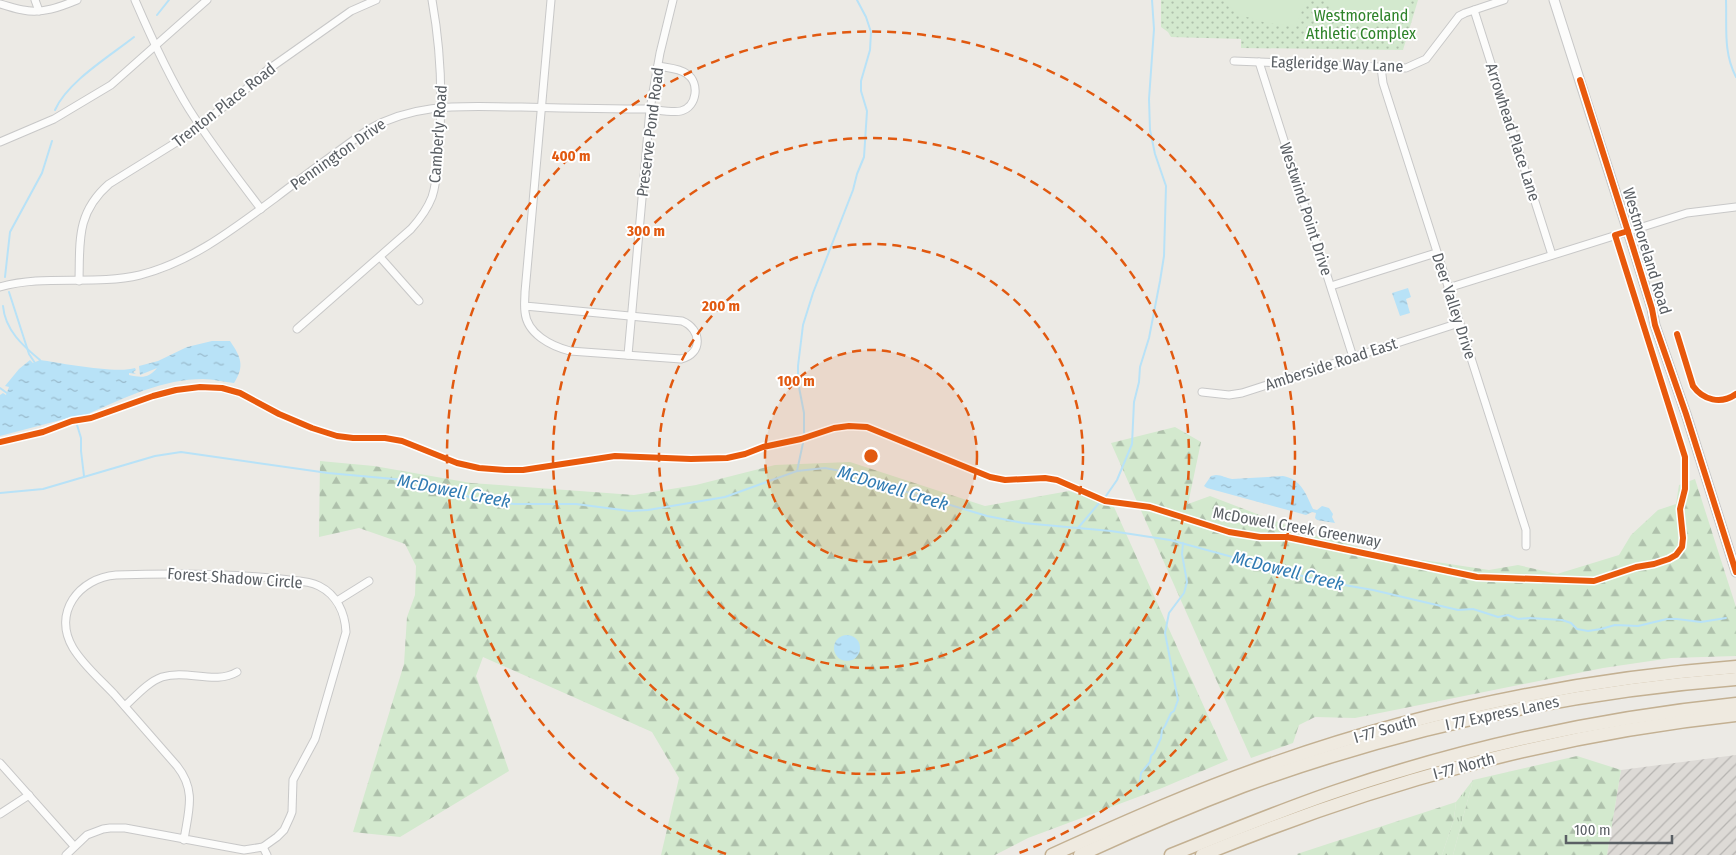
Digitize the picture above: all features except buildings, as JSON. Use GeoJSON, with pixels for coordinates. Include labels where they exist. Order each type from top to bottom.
{"type":"FeatureCollection","features":[{"type":"Feature","properties":{"kind":"highway","name":"I-77 South"},"geometry":{"type":"LineString","coordinates":[[1052,855],[1159,807],[1240,775],[1315,749],[1391,727],[1466,708],[1542,692],[1647,676],[1736,667]]}},
{"type":"Feature","properties":{"kind":"highway","name":"I 77 Express Lanes"},"geometry":{"type":"LineString","coordinates":[[1080,855],[1172,814],[1244,786],[1319,760],[1394,738],[1469,719],[1544,704],[1658,686],[1736,678]]}},
{"type":"Feature","properties":{"kind":"highway","name":"I 77 Express Lanes"},"geometry":{"type":"LineString","coordinates":[[1171,855],[1302,803],[1453,756],[1582,726],[1736,704]]}},
{"type":"Feature","properties":{"kind":"highway","name":"I-77 North"},"geometry":{"type":"LineString","coordinates":[[1202,855],[1333,805],[1462,766],[1603,734],[1736,715]]}},
{"type":"Feature","properties":{"kind":"street"},"geometry":{"type":"LineString","coordinates":[[35,0],[39,11]]}},
{"type":"Feature","properties":{"kind":"street"},"geometry":{"type":"LineString","coordinates":[[0,4],[25,11],[39,11],[55,8],[77,0]]}},
{"type":"Feature","properties":{"kind":"street"},"geometry":{"type":"LineString","coordinates":[[135,0],[182,98],[228,166],[261,209]]}},
{"type":"Feature","properties":{"kind":"street"},"geometry":{"type":"LineString","coordinates":[[0,142],[54,119],[78,106],[122,76],[207,0]]}},
{"type":"Feature","properties":{"kind":"street","name":"Trenton Place Road"},"geometry":{"type":"LineString","coordinates":[[79,281],[82,224],[92,202],[109,184],[161,153],[201,126],[251,85],[266,70],[351,10],[376,0]]}},
{"type":"Feature","properties":{"kind":"street","name":"Camberly Road"},"geometry":{"type":"LineString","coordinates":[[297,329],[417,223],[424,215],[431,200],[437,176],[442,107],[440,51],[432,0]]}},
{"type":"Feature","properties":{"kind":"street"},"geometry":{"type":"LineString","coordinates":[[525,306],[682,321],[695,329],[697,342],[692,354],[681,359],[570,351],[556,348],[543,340],[531,327],[525,313],[525,306],[543,108],[551,0]]}},
{"type":"Feature","properties":{"kind":"street","name":"Preserve Pond Road"},"geometry":{"type":"LineString","coordinates":[[628,355],[650,109],[673,0]]}},
{"type":"Feature","properties":{"kind":"street","name":"Eagleridge Way Lane"},"geometry":{"type":"LineString","coordinates":[[1234,60],[1406,68],[1420,63],[1430,55],[1459,16],[1504,0]]}},
{"type":"Feature","properties":{"kind":"street","name":"Westmoreland Road"},"geometry":{"type":"LineString","coordinates":[[1554,0],[1652,309],[1655,325],[1686,414],[1736,572]]}},
{"type":"Feature","properties":{"kind":"street","name":"Arrowhead Place Lane"},"geometry":{"type":"LineString","coordinates":[[1474,10],[1552,255]]}},
{"type":"Feature","properties":{"kind":"street","name":"Westwind Point Drive"},"geometry":{"type":"LineString","coordinates":[[1259,62],[1353,357]]}},
{"type":"Feature","properties":{"kind":"street","name":"Pennington Drive"},"geometry":{"type":"LineString","coordinates":[[0,287],[27,282],[122,278],[161,269],[183,260],[203,249],[261,209],[335,153],[384,121],[410,112],[442,107],[681,111],[690,106],[696,96],[695,86],[690,76],[681,70],[658,66]]}},
{"type":"Feature","properties":{"kind":"street","name":"Deer Valley Drive"},"geometry":{"type":"LineString","coordinates":[[1381,67],[1383,83],[1436,253],[1526,530],[1526,546]]}},
{"type":"Feature","properties":{"kind":"street"},"geometry":{"type":"LineString","coordinates":[[1448,288],[1687,213],[1736,207]]}},
{"type":"Feature","properties":{"kind":"street"},"geometry":{"type":"LineString","coordinates":[[1331,286],[1436,253]]}},
{"type":"Feature","properties":{"kind":"street"},"geometry":{"type":"LineString","coordinates":[[380,256],[419,301]]}},
{"type":"Feature","properties":{"kind":"street","name":"Amberside Road East"},"geometry":{"type":"LineString","coordinates":[[1202,392],[1229,395],[1242,393],[1459,324]]}},
{"type":"Feature","properties":{"kind":"street","name":"Forest Shadow Circle"},"geometry":{"type":"LineString","coordinates":[[184,840],[191,797],[187,782],[177,766],[78,655],[69,640],[67,632],[66,620],[72,600],[77,593],[93,581],[108,576],[184,573],[252,576],[311,583],[326,590],[337,601]]}},
{"type":"Feature","properties":{"kind":"street"},"geometry":{"type":"LineString","coordinates":[[66,855],[74,846],[94,832],[110,828],[125,828],[244,850],[263,847],[277,837],[284,830],[292,812],[294,780],[315,739],[342,652],[346,623],[337,601],[369,581]]}},
{"type":"Feature","properties":{"kind":"street"},"geometry":{"type":"LineString","coordinates":[[125,706],[146,687],[161,677],[179,674],[222,677],[237,672]]}},
{"type":"Feature","properties":{"kind":"street"},"geometry":{"type":"LineString","coordinates":[[0,763],[74,846]]}},
{"type":"Feature","properties":{"kind":"street"},"geometry":{"type":"LineString","coordinates":[[0,814],[29,795]]}},
{"type":"Feature","properties":{"kind":"street"},"geometry":{"type":"LineString","coordinates":[[263,847],[267,855]]}},
{"type":"Feature","properties":{"kind":"shaded area"},"geometry":{"type":"Polygon","coordinates":[[[1736,755],[1736,855],[1607,855],[1621,770],[1736,755]]]}},
{"type":"Feature","properties":{"kind":"green space","name":"Westmoreland Athletic Complex"},"geometry":{"type":"Polygon","coordinates":[[[1161,0],[1418,0],[1403,50],[1241,48],[1241,39],[1171,37],[1161,27],[1161,0]]]}},
{"type":"Feature","properties":{"kind":"green space"},"geometry":{"type":"Polygon","coordinates":[[[1223,0],[1306,0],[1296,26],[1266,23],[1241,16],[1223,0]]]}},
{"type":"Feature","properties":{"kind":"green space"},"geometry":{"type":"Polygon","coordinates":[[[1331,0],[1406,0],[1392,16],[1374,24],[1363,25],[1344,20],[1335,13],[1330,13],[1331,0]]]}},
{"type":"Feature","properties":{"kind":"green space"},"geometry":{"type":"Polygon","coordinates":[[[1175,427],[1201,442],[1188,504],[1210,496],[1304,532],[1363,548],[1399,563],[1423,560],[1489,570],[1518,565],[1557,574],[1619,555],[1631,535],[1658,510],[1676,504],[1679,485],[1695,479],[1736,607],[1736,656],[1671,658],[1603,668],[1355,718],[1315,717],[1299,725],[1293,743],[1251,758],[1111,443],[1175,427]]]}},
{"type":"Feature","properties":{"kind":"green space"},"geometry":{"type":"Polygon","coordinates":[[[320,461],[374,466],[471,483],[634,495],[696,485],[775,465],[850,462],[985,506],[1069,491],[1114,507],[1228,760],[1162,788],[1028,838],[995,855],[661,855],[679,778],[652,732],[483,657],[476,676],[509,771],[400,837],[353,832],[404,664],[407,617],[415,595],[416,566],[405,544],[359,528],[319,537],[320,461]]]}},
{"type":"Feature","properties":{"kind":"green space"},"geometry":{"type":"Polygon","coordinates":[[[1577,756],[1621,770],[1607,855],[1453,855],[1473,780],[1577,756]]]}},
{"type":"Feature","properties":{"kind":"green space"},"geometry":{"type":"Polygon","coordinates":[[[1473,780],[1453,855],[1442,855],[1454,819],[1456,802],[1473,780]]]}},
{"type":"Feature","properties":{"kind":"green space"},"geometry":{"type":"Polygon","coordinates":[[[1456,802],[1454,819],[1442,855],[1297,854],[1456,802]]]}},
{"type":"Feature","properties":{"kind":"water"},"geometry":{"type":"Polygon","coordinates":[[[1408,288],[1411,297],[1406,299],[1410,313],[1400,316],[1392,293],[1408,288]]]}},
{"type":"Feature","properties":{"kind":"water"},"geometry":{"type":"Polygon","coordinates":[[[212,341],[230,341],[237,352],[240,372],[234,383],[211,379],[174,382],[131,395],[89,415],[76,416],[0,436],[0,395],[3,393],[6,395],[9,387],[5,386],[19,369],[30,360],[33,363],[40,360],[116,370],[135,368],[136,370],[133,372],[136,374],[129,373],[129,375],[141,377],[151,374],[157,368],[140,375],[139,366],[158,361],[187,347],[212,341]]]}},
{"type":"Feature","properties":{"kind":"water"},"geometry":{"type":"Polygon","coordinates":[[[1216,475],[1232,479],[1283,476],[1294,480],[1302,488],[1313,509],[1317,510],[1322,506],[1329,508],[1335,523],[1317,520],[1315,518],[1316,513],[1312,512],[1306,515],[1204,486],[1211,476],[1216,475]]]}},
{"type":"Feature","properties":{"kind":"water"},"geometry":{"type":"Polygon","coordinates":[[[847,635],[856,639],[860,648],[856,657],[847,661],[838,657],[834,648],[838,639],[847,635]]]}},
{"type":"Feature","properties":{"kind":"waterway"},"geometry":{"type":"LineString","coordinates":[[157,15],[169,0]]}},
{"type":"Feature","properties":{"kind":"waterway"},"geometry":{"type":"LineString","coordinates":[[804,433],[804,413],[798,382],[803,325],[813,293],[864,157],[867,111],[861,91],[861,81],[870,50],[871,32],[857,0]]}},
{"type":"Feature","properties":{"kind":"waterway"},"geometry":{"type":"LineString","coordinates":[[1106,496],[1117,480],[1132,444],[1134,402],[1139,382],[1140,367],[1149,338],[1164,256],[1166,186],[1155,154],[1150,130],[1149,99],[1154,29],[1152,0]]}},
{"type":"Feature","properties":{"kind":"waterway"},"geometry":{"type":"LineString","coordinates":[[1726,0],[1727,49],[1736,77]]}},
{"type":"Feature","properties":{"kind":"waterway"},"geometry":{"type":"LineString","coordinates":[[55,110],[69,89],[134,37]]}},
{"type":"Feature","properties":{"kind":"waterway"},"geometry":{"type":"LineString","coordinates":[[5,277],[10,232],[42,173],[52,141]]}},
{"type":"Feature","properties":{"kind":"waterway"},"geometry":{"type":"LineString","coordinates":[[9,292],[29,354],[35,363]]}},
{"type":"Feature","properties":{"kind":"waterway"},"geometry":{"type":"LineString","coordinates":[[3,306],[4,315],[11,330],[21,343],[40,360]]}},
{"type":"Feature","properties":{"kind":"waterway"},"geometry":{"type":"LineString","coordinates":[[0,388],[7,393]]}},
{"type":"Feature","properties":{"kind":"waterway"},"geometry":{"type":"LineString","coordinates":[[74,415],[81,438],[84,476]]}},
{"type":"Feature","properties":{"kind":"waterway"},"geometry":{"type":"LineString","coordinates":[[797,471],[803,443]]}},
{"type":"Feature","properties":{"kind":"waterway","name":"McDowell Creek"},"geometry":{"type":"LineString","coordinates":[[0,493],[43,489],[155,456],[181,452],[328,473],[405,480],[439,486],[472,498],[514,504],[576,504],[630,511],[648,510],[725,497],[797,471],[825,468],[861,475],[900,490],[987,516],[1023,523],[1111,531],[1170,540],[1321,581],[1373,590],[1458,610],[1473,609],[1498,617],[1508,615],[1518,619],[1562,620],[1571,623],[1577,629],[1588,631],[1615,625],[1638,626],[1667,619],[1701,622],[1726,618]]}},
{"type":"Feature","properties":{"kind":"waterway"},"geometry":{"type":"LineString","coordinates":[[1078,528],[1100,502]]}},
{"type":"Feature","properties":{"kind":"waterway"},"geometry":{"type":"LineString","coordinates":[[1139,789],[1141,773],[1150,762],[1151,756],[1161,738],[1162,730],[1174,711],[1178,700],[1165,633],[1169,613],[1184,593],[1187,582],[1182,554],[1183,543]]}},
{"type":"Feature","properties":{"kind":"cycle path"},"geometry":{"type":"LineString","coordinates":[[1580,80],[1652,309],[1655,325],[1686,414],[1736,572]]}},
{"type":"Feature","properties":{"kind":"cycle path","name":"McDowell Creek Greenway"},"geometry":{"type":"LineString","coordinates":[[0,442],[43,432],[72,421],[91,418],[153,396],[176,390],[200,387],[222,388],[240,393],[279,414],[337,436],[385,438],[402,441],[457,463],[479,468],[505,470],[523,470],[615,456],[691,459],[727,458],[763,447],[801,439],[834,428],[849,426],[867,427],[990,477],[1005,480],[1045,478],[1057,480],[1105,501],[1150,507],[1229,532],[1260,537],[1287,537],[1477,577],[1594,581],[1636,567],[1669,559],[1676,555],[1682,547],[1683,538],[1680,509],[1685,489],[1685,457],[1615,235],[1628,231]]}},
{"type":"Feature","properties":{"kind":"cycle path"},"geometry":{"type":"LineString","coordinates":[[1677,334],[1693,386],[1697,391],[1707,398],[1718,400],[1736,394]]}}]}
